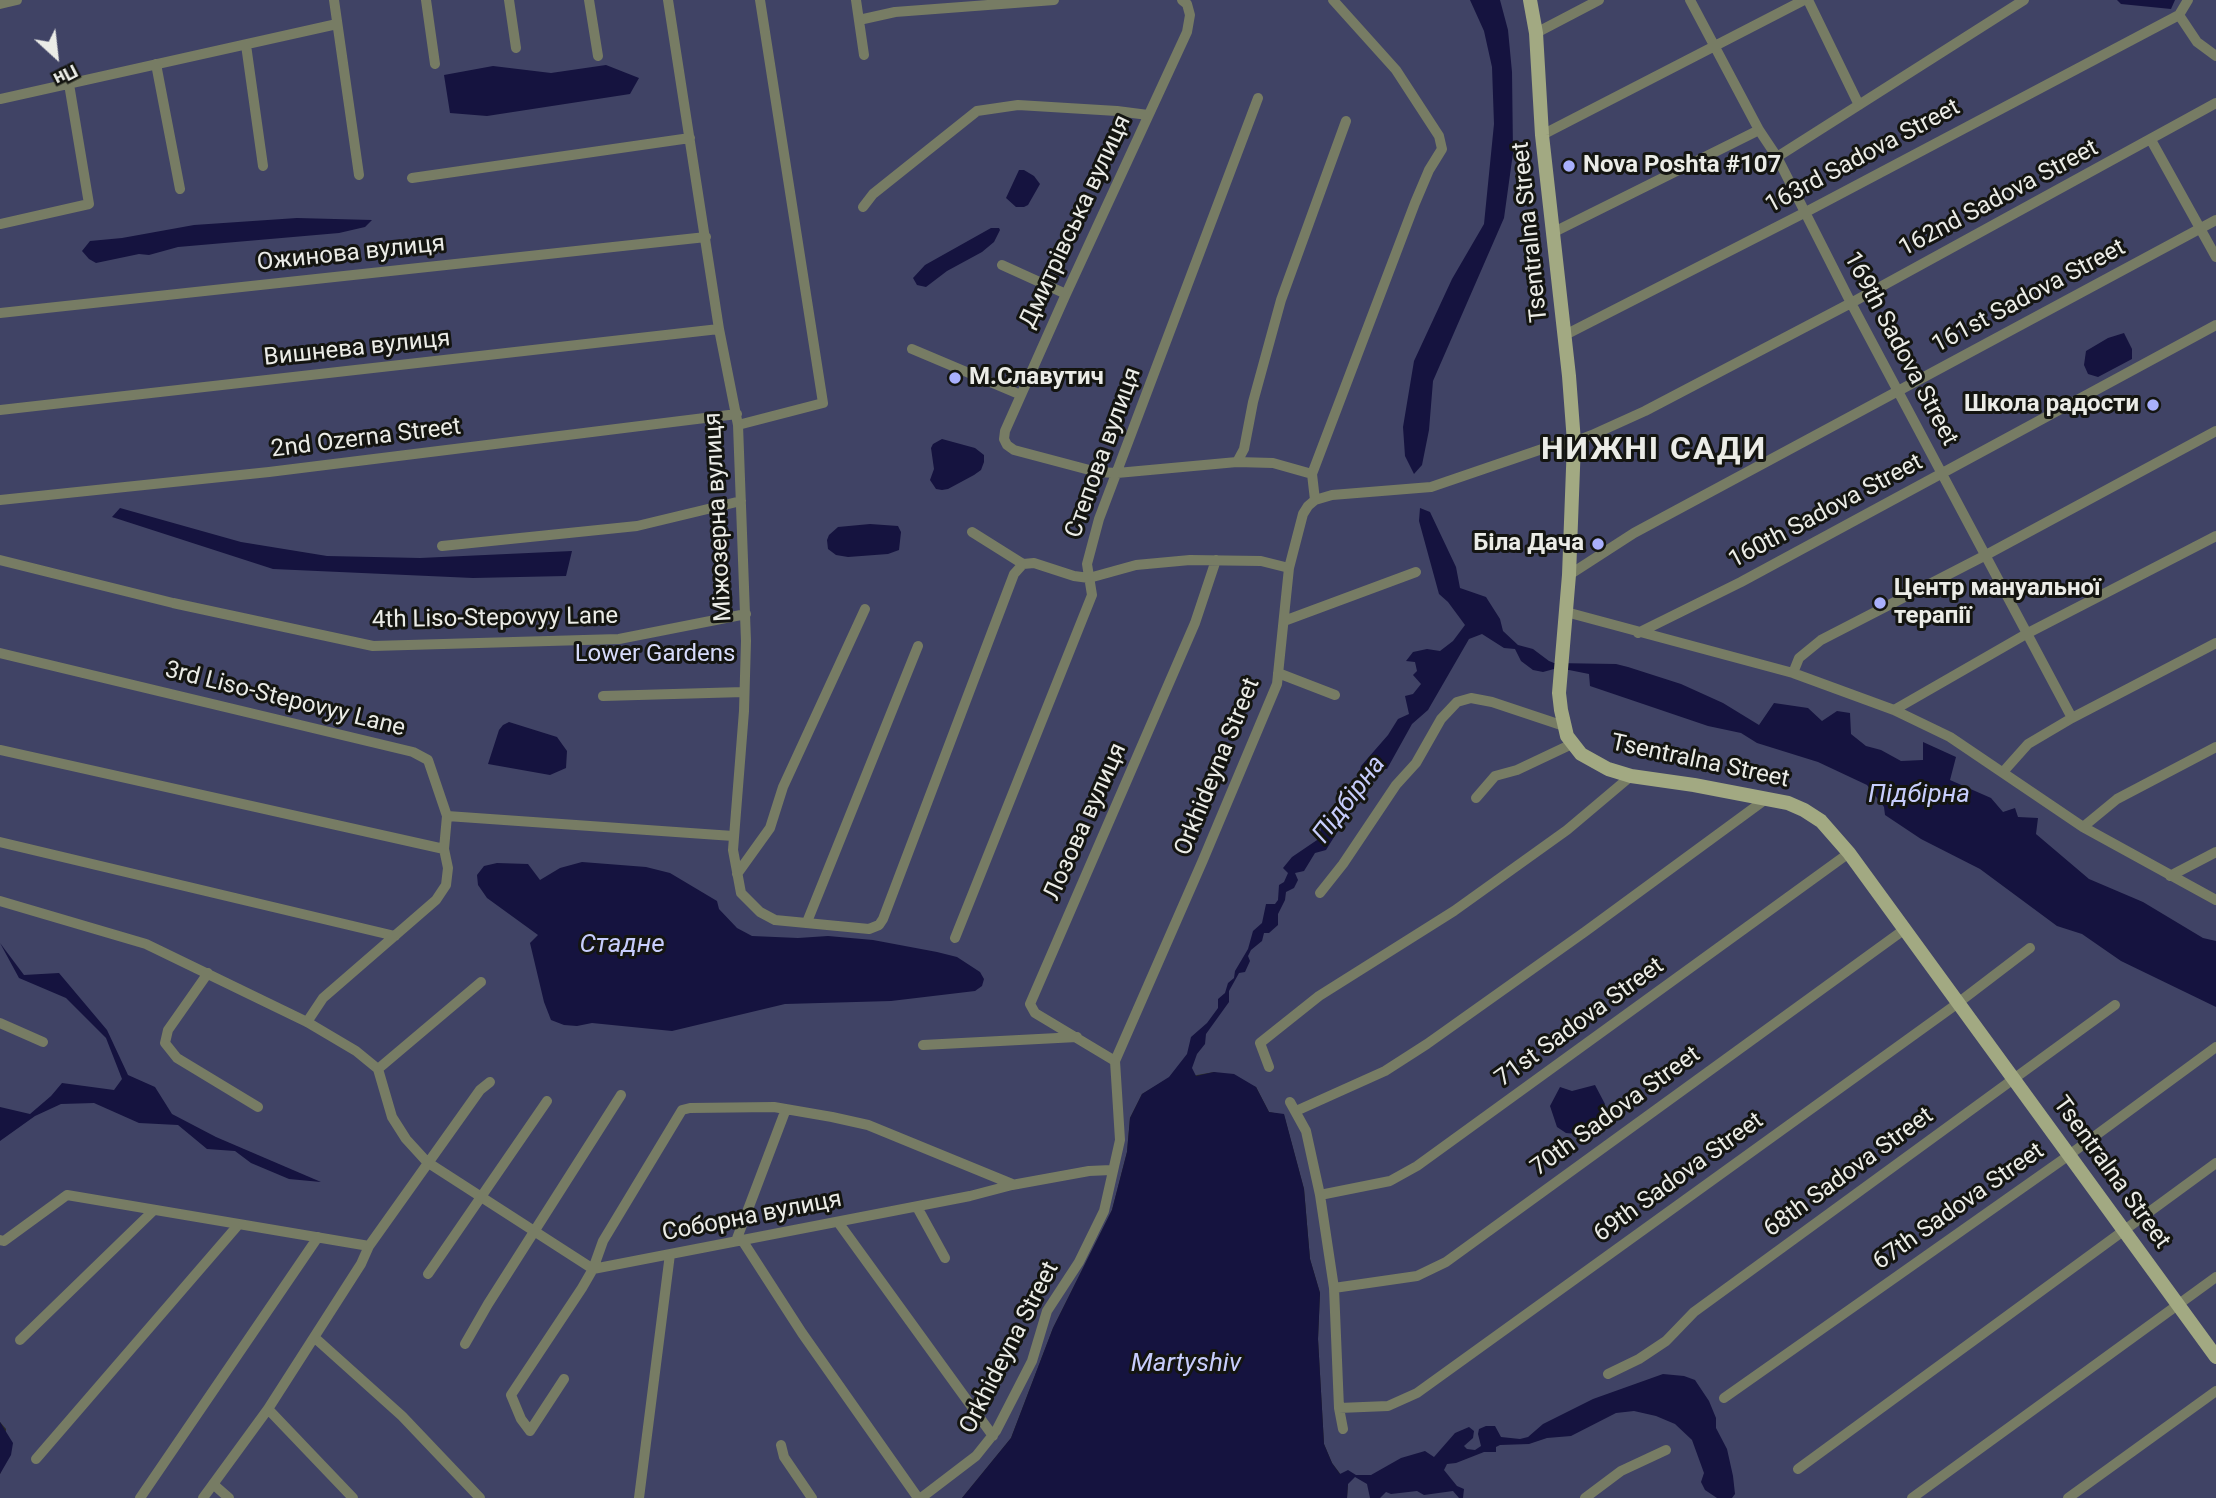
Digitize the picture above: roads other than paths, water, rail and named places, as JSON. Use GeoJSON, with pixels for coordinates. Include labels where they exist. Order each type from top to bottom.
{"type":"FeatureCollection","features":[{"type":"Feature","properties":{"kind":"street"},"geometry":{"type":"LineString","coordinates":[[0,4],[17,0]]}},
{"type":"Feature","properties":{"kind":"street"},"geometry":{"type":"LineString","coordinates":[[334,0],[359,175]]}},
{"type":"Feature","properties":{"kind":"street"},"geometry":{"type":"LineString","coordinates":[[426,0],[435,64]]}},
{"type":"Feature","properties":{"kind":"street"},"geometry":{"type":"LineString","coordinates":[[509,0],[516,48]]}},
{"type":"Feature","properties":{"kind":"street"},"geometry":{"type":"LineString","coordinates":[[589,0],[598,56]]}},
{"type":"Feature","properties":{"kind":"street","name":"Міжозерна вулиця"},"geometry":{"type":"LineString","coordinates":[[668,0],[719,329],[738,419],[746,614],[744,692],[733,836],[737,874],[741,893],[753,906],[775,920],[807,922]]}},
{"type":"Feature","properties":{"kind":"street","name":"2nd Ozerna Street"},"geometry":{"type":"LineString","coordinates":[[0,500],[738,419],[823,403],[760,0]]}},
{"type":"Feature","properties":{"kind":"street"},"geometry":{"type":"LineString","coordinates":[[856,0],[864,55]]}},
{"type":"Feature","properties":{"kind":"street"},"geometry":{"type":"LineString","coordinates":[[859,20],[895,12],[1054,0]]}},
{"type":"Feature","properties":{"kind":"street","name":"Дмитрівська вулиця"},"geometry":{"type":"LineString","coordinates":[[1182,0],[1187,4],[1190,23],[1066,294],[1005,431],[1004,439],[1014,450],[1097,472],[1118,473],[1237,462],[1273,463],[1312,474]]}},
{"type":"Feature","properties":{"kind":"street"},"geometry":{"type":"LineString","coordinates":[[1315,500],[1312,474],[1415,202],[1442,149],[1439,136],[1396,71],[1333,0]]}},
{"type":"Feature","properties":{"kind":"street","name":"Tsentralna Street"},"geometry":{"type":"LineString","coordinates":[[1530,0],[1536,33],[1542,135],[1565,335],[1574,442],[1569,575],[1559,693],[1564,726],[1572,744],[1593,762],[1631,776],[1788,803],[1821,821],[1849,853],[2216,1357]]}},
{"type":"Feature","properties":{"kind":"street"},"geometry":{"type":"LineString","coordinates":[[1536,33],[1599,0]]}},
{"type":"Feature","properties":{"kind":"street","name":"169th Sadova Street"},"geometry":{"type":"LineString","coordinates":[[1690,0],[1759,130],[1777,157],[1851,303],[2072,718]]}},
{"type":"Feature","properties":{"kind":"street"},"geometry":{"type":"LineString","coordinates":[[1542,135],[1806,0],[1859,105]]}},
{"type":"Feature","properties":{"kind":"street"},"geometry":{"type":"LineString","coordinates":[[1777,157],[2024,0]]}},
{"type":"Feature","properties":{"kind":"street"},"geometry":{"type":"LineString","coordinates":[[2188,0],[2179,15],[2197,42],[2216,56]]}},
{"type":"Feature","properties":{"kind":"street","name":"163rd Sadova Street"},"geometry":{"type":"LineString","coordinates":[[1565,335],[1804,213],[2179,15]]}},
{"type":"Feature","properties":{"kind":"street"},"geometry":{"type":"LineString","coordinates":[[0,99],[337,24]]}},
{"type":"Feature","properties":{"kind":"street"},"geometry":{"type":"LineString","coordinates":[[246,45],[263,166]]}},
{"type":"Feature","properties":{"kind":"street"},"geometry":{"type":"LineString","coordinates":[[156,64],[180,188]]}},
{"type":"Feature","properties":{"kind":"street"},"geometry":{"type":"LineString","coordinates":[[0,224],[89,204],[69,84]]}},
{"type":"Feature","properties":{"kind":"street","name":"Степова вулиця"},"geometry":{"type":"LineString","coordinates":[[955,939],[1092,595],[1087,564],[1099,519],[1258,98]]}},
{"type":"Feature","properties":{"kind":"street","name":"162nd Sadova Street"},"geometry":{"type":"LineString","coordinates":[[1315,500],[1332,495],[1431,487],[1548,447],[1574,442],[1645,411],[1851,303],[2216,103]]}},
{"type":"Feature","properties":{"kind":"street"},"geometry":{"type":"LineString","coordinates":[[863,207],[873,194],[977,111],[1018,105],[1148,115]]}},
{"type":"Feature","properties":{"kind":"street"},"geometry":{"type":"LineString","coordinates":[[1237,462],[1244,449],[1253,402],[1281,300],[1346,121]]}},
{"type":"Feature","properties":{"kind":"street"},"geometry":{"type":"LineString","coordinates":[[1552,233],[1759,130]]}},
{"type":"Feature","properties":{"kind":"street"},"geometry":{"type":"LineString","coordinates":[[412,178],[691,138]]}},
{"type":"Feature","properties":{"kind":"street"},"geometry":{"type":"LineString","coordinates":[[2151,140],[2216,257]]}},
{"type":"Feature","properties":{"kind":"street","name":"161st Sadova Street"},"geometry":{"type":"LineString","coordinates":[[1569,575],[1634,533],[2216,220]]}},
{"type":"Feature","properties":{"kind":"street","name":"Ожинова вулиця"},"geometry":{"type":"LineString","coordinates":[[0,313],[706,237]]}},
{"type":"Feature","properties":{"kind":"street"},"geometry":{"type":"LineString","coordinates":[[1002,265],[1066,294]]}},
{"type":"Feature","properties":{"kind":"street","name":"160th Sadova Street"},"geometry":{"type":"LineString","coordinates":[[1638,633],[1741,582],[2216,325]]}},
{"type":"Feature","properties":{"kind":"street","name":"Вишнева вулиця"},"geometry":{"type":"LineString","coordinates":[[0,410],[719,329]]}},
{"type":"Feature","properties":{"kind":"street"},"geometry":{"type":"LineString","coordinates":[[912,349],[1021,395]]}},
{"type":"Feature","properties":{"kind":"street"},"geometry":{"type":"LineString","coordinates":[[1793,673],[1799,658],[1821,640],[2216,431]]}},
{"type":"Feature","properties":{"kind":"street","name":"Orkhideyna Street"},"geometry":{"type":"LineString","coordinates":[[920,1498],[976,1456],[993,1436],[1032,1361],[1047,1311],[1079,1262],[1104,1211],[1111,1170],[1115,1164],[1120,1140],[1115,1061],[1277,684],[1289,568],[1303,514],[1315,500]]}},
{"type":"Feature","properties":{"kind":"street"},"geometry":{"type":"LineString","coordinates":[[442,546],[637,526],[741,501]]}},
{"type":"Feature","properties":{"kind":"street"},"geometry":{"type":"LineString","coordinates":[[972,531],[1023,564],[1034,563],[1089,578],[1136,565],[1216,560],[1261,561],[1289,568]]}},
{"type":"Feature","properties":{"kind":"street"},"geometry":{"type":"LineString","coordinates":[[1894,709],[2028,634],[2216,536]]}},
{"type":"Feature","properties":{"kind":"street","name":"4th Liso-Stepovyy Lane"},"geometry":{"type":"LineString","coordinates":[[0,560],[173,603],[373,646],[619,639],[746,614]]}},
{"type":"Feature","properties":{"kind":"street","name":"Лозова вулиця"},"geometry":{"type":"LineString","coordinates":[[1115,1061],[1035,1013],[1030,1004],[1190,636],[1216,560]]}},
{"type":"Feature","properties":{"kind":"street"},"geometry":{"type":"LineString","coordinates":[[918,646],[807,922],[870,929],[879,925],[1014,574],[1023,564]]}},
{"type":"Feature","properties":{"kind":"street"},"geometry":{"type":"LineString","coordinates":[[1284,621],[1416,572]]}},
{"type":"Feature","properties":{"kind":"street"},"geometry":{"type":"LineString","coordinates":[[737,874],[770,828],[783,787],[865,610]]}},
{"type":"Feature","properties":{"kind":"street"},"geometry":{"type":"LineString","coordinates":[[1566,612],[1793,673],[1894,709],[1950,737],[2083,827],[2216,900]]}},
{"type":"Feature","properties":{"kind":"street"},"geometry":{"type":"LineString","coordinates":[[2003,772],[2028,744],[2216,643]]}},
{"type":"Feature","properties":{"kind":"street","name":"3rd Liso-Stepovyy Lane"},"geometry":{"type":"LineString","coordinates":[[0,653],[412,752],[428,760],[447,816]]}},
{"type":"Feature","properties":{"kind":"street"},"geometry":{"type":"LineString","coordinates":[[1278,673],[1335,695]]}},
{"type":"Feature","properties":{"kind":"street"},"geometry":{"type":"LineString","coordinates":[[603,696],[744,692]]}},
{"type":"Feature","properties":{"kind":"street"},"geometry":{"type":"LineString","coordinates":[[1320,893],[1343,864],[1396,785],[1416,763],[1441,719],[1457,702],[1471,698],[1492,702],[1564,726]]}},
{"type":"Feature","properties":{"kind":"street"},"geometry":{"type":"LineString","coordinates":[[1476,798],[1495,776],[1517,770],[1572,744]]}},
{"type":"Feature","properties":{"kind":"street"},"geometry":{"type":"LineString","coordinates":[[2083,827],[2117,799],[2216,747]]}},
{"type":"Feature","properties":{"kind":"street"},"geometry":{"type":"LineString","coordinates":[[0,750],[444,849]]}},
{"type":"Feature","properties":{"kind":"street"},"geometry":{"type":"LineString","coordinates":[[1269,1066],[1260,1044],[1319,996],[1454,911],[1567,830],[1631,776]]}},
{"type":"Feature","properties":{"kind":"street"},"geometry":{"type":"LineString","coordinates":[[1343,1429],[1339,1408],[1334,1288],[1320,1195],[1306,1132],[1293,1107],[1385,1071],[1427,1044],[1766,799]]}},
{"type":"Feature","properties":{"kind":"street"},"geometry":{"type":"LineString","coordinates":[[307,1022],[323,998],[436,900],[446,885],[449,868],[444,849],[447,816],[733,836]]}},
{"type":"Feature","properties":{"kind":"street"},"geometry":{"type":"LineString","coordinates":[[0,842],[394,936]]}},
{"type":"Feature","properties":{"kind":"street"},"geometry":{"type":"LineString","coordinates":[[2171,876],[2216,852]]}},
{"type":"Feature","properties":{"kind":"street","name":"71st Sadova Street"},"geometry":{"type":"LineString","coordinates":[[1320,1195],[1390,1181],[1417,1166],[1849,853]]}},
{"type":"Feature","properties":{"kind":"street"},"geometry":{"type":"LineString","coordinates":[[0,901],[146,944],[307,1022],[356,1051],[378,1069],[392,1117],[406,1139],[428,1162],[593,1269]]}},
{"type":"Feature","properties":{"kind":"street","name":"70th Sadova Street"},"geometry":{"type":"LineString","coordinates":[[1334,1288],[1416,1276],[1446,1262],[1905,929]]}},
{"type":"Feature","properties":{"kind":"street","name":"69th Sadova Street"},"geometry":{"type":"LineString","coordinates":[[1339,1408],[1388,1406],[1417,1393],[1959,1003],[2030,948]]}},
{"type":"Feature","properties":{"kind":"street"},"geometry":{"type":"LineString","coordinates":[[208,973],[168,1030],[165,1043],[177,1058],[258,1107]]}},
{"type":"Feature","properties":{"kind":"street"},"geometry":{"type":"LineString","coordinates":[[378,1069],[481,982]]}},
{"type":"Feature","properties":{"kind":"street","name":"68th Sadova Street"},"geometry":{"type":"LineString","coordinates":[[1608,1374],[1639,1360],[1666,1341],[1694,1311],[2115,1005]]}},
{"type":"Feature","properties":{"kind":"street"},"geometry":{"type":"LineString","coordinates":[[0,1023],[43,1042]]}},
{"type":"Feature","properties":{"kind":"street"},"geometry":{"type":"LineString","coordinates":[[923,1045],[1077,1037]]}},
{"type":"Feature","properties":{"kind":"street","name":"67th Sadova Street"},"geometry":{"type":"LineString","coordinates":[[1724,1398],[2070,1155],[2216,1047]]}},
{"type":"Feature","properties":{"kind":"street"},"geometry":{"type":"LineString","coordinates":[[203,1498],[268,1409],[361,1264],[369,1246],[480,1090],[490,1082]]}},
{"type":"Feature","properties":{"kind":"street"},"geometry":{"type":"LineString","coordinates":[[465,1345],[488,1304],[621,1095]]}},
{"type":"Feature","properties":{"kind":"street"},"geometry":{"type":"LineString","coordinates":[[428,1274],[547,1101]]}},
{"type":"Feature","properties":{"kind":"street"},"geometry":{"type":"LineString","coordinates":[[786,1109],[739,1241],[920,1498]]}},
{"type":"Feature","properties":{"kind":"street"},"geometry":{"type":"LineString","coordinates":[[564,1379],[530,1431],[521,1419],[511,1395],[593,1269],[603,1241],[682,1110],[786,1109],[868,1125],[1012,1185]]}},
{"type":"Feature","properties":{"kind":"street"},"geometry":{"type":"LineString","coordinates":[[1798,1469],[2216,1163]]}},
{"type":"Feature","properties":{"kind":"street","name":"Соборна вулиця"},"geometry":{"type":"LineString","coordinates":[[593,1269],[917,1207],[1012,1185],[1089,1171],[1111,1170]]}},
{"type":"Feature","properties":{"kind":"street"},"geometry":{"type":"LineString","coordinates":[[0,1240],[4,1241],[67,1195],[369,1246]]}},
{"type":"Feature","properties":{"kind":"street"},"geometry":{"type":"LineString","coordinates":[[917,1207],[946,1258]]}},
{"type":"Feature","properties":{"kind":"street"},"geometry":{"type":"LineString","coordinates":[[20,1340],[154,1210]]}},
{"type":"Feature","properties":{"kind":"street"},"geometry":{"type":"LineString","coordinates":[[838,1222],[993,1436]]}},
{"type":"Feature","properties":{"kind":"street"},"geometry":{"type":"LineString","coordinates":[[36,1459],[239,1224]]}},
{"type":"Feature","properties":{"kind":"street"},"geometry":{"type":"LineString","coordinates":[[141,1498],[318,1237]]}},
{"type":"Feature","properties":{"kind":"street"},"geometry":{"type":"LineString","coordinates":[[639,1498],[670,1254]]}},
{"type":"Feature","properties":{"kind":"street"},"geometry":{"type":"LineString","coordinates":[[1912,1498],[2216,1278]]}},
{"type":"Feature","properties":{"kind":"street"},"geometry":{"type":"LineString","coordinates":[[314,1337],[402,1416],[480,1498]]}},
{"type":"Feature","properties":{"kind":"street"},"geometry":{"type":"LineString","coordinates":[[2068,1498],[2216,1391]]}},
{"type":"Feature","properties":{"kind":"street"},"geometry":{"type":"LineString","coordinates":[[268,1409],[353,1498]]}},
{"type":"Feature","properties":{"kind":"street"},"geometry":{"type":"LineString","coordinates":[[781,1445],[784,1457],[812,1498]]}},
{"type":"Feature","properties":{"kind":"street"},"geometry":{"type":"LineString","coordinates":[[1585,1498],[1621,1471],[1666,1450]]}},
{"type":"Feature","properties":{"kind":"street"},"geometry":{"type":"LineString","coordinates":[[213,1484],[229,1498]]}},
{"type":"Feature","properties":{"kind":"water"},"geometry":{"type":"Polygon","coordinates":[[[1470,0],[1500,0],[1508,30],[1512,72],[1513,153],[1504,218],[1433,381],[1429,430],[1422,465],[1414,474],[1405,456],[1403,427],[1414,361],[1452,279],[1484,224],[1494,124],[1492,67],[1484,31],[1470,0]]]}},
{"type":"Feature","properties":{"kind":"water"},"geometry":{"type":"Polygon","coordinates":[[[2117,0],[2175,0],[2171,9],[2121,4],[2117,0]]]}},
{"type":"Feature","properties":{"kind":"water"},"geometry":{"type":"Polygon","coordinates":[[[606,65],[639,78],[630,94],[487,116],[450,113],[444,75],[493,66],[551,73],[606,65]]]}},
{"type":"Feature","properties":{"kind":"water"},"geometry":{"type":"Polygon","coordinates":[[[1019,170],[1034,176],[1040,184],[1028,205],[1024,207],[1016,207],[1006,198],[1019,170]]]}},
{"type":"Feature","properties":{"kind":"water"},"geometry":{"type":"Polygon","coordinates":[[[297,218],[372,220],[365,227],[339,233],[178,247],[149,255],[139,254],[96,263],[82,251],[90,241],[194,225],[297,218]]]}},
{"type":"Feature","properties":{"kind":"water"},"geometry":{"type":"Polygon","coordinates":[[[991,228],[1000,230],[994,242],[982,252],[947,271],[926,287],[917,285],[913,278],[925,265],[991,228]]]}},
{"type":"Feature","properties":{"kind":"water"},"geometry":{"type":"Polygon","coordinates":[[[2124,333],[2132,349],[2132,359],[2098,377],[2088,374],[2084,365],[2086,351],[2108,338],[2124,333]]]}},
{"type":"Feature","properties":{"kind":"water"},"geometry":{"type":"Polygon","coordinates":[[[942,439],[975,448],[984,455],[984,462],[981,470],[974,475],[942,490],[936,489],[930,480],[934,469],[931,448],[942,439]]]}},
{"type":"Feature","properties":{"kind":"water"},"geometry":{"type":"Polygon","coordinates":[[[120,508],[241,542],[327,556],[420,558],[572,551],[566,576],[473,578],[273,569],[112,517],[120,508]]]}},
{"type":"Feature","properties":{"kind":"water","name":"Martyshiv"},"geometry":{"type":"Polygon","coordinates":[[[1420,508],[1430,512],[1456,567],[1460,588],[1486,597],[1500,619],[1503,631],[1518,645],[1533,649],[1549,661],[1628,667],[1681,684],[1723,703],[1759,725],[1774,703],[1808,708],[1822,721],[1837,711],[1850,713],[1851,734],[1866,746],[1881,750],[1901,761],[1923,760],[1923,742],[1956,757],[1950,780],[1991,798],[2003,812],[2015,808],[2018,817],[2038,818],[2036,834],[2089,879],[2143,902],[2203,938],[2216,941],[2216,1007],[2121,961],[2082,934],[2057,926],[1980,869],[1921,839],[1885,815],[1884,807],[1867,785],[1818,762],[1757,743],[1741,733],[1708,726],[1590,686],[1589,674],[1569,670],[1533,670],[1521,661],[1515,649],[1504,648],[1482,634],[1469,639],[1428,710],[1412,724],[1387,769],[1377,768],[1326,850],[1315,853],[1304,871],[1295,873],[1298,880],[1294,888],[1286,892],[1278,914],[1278,925],[1269,933],[1264,933],[1262,941],[1251,950],[1245,972],[1239,973],[1229,991],[1229,1002],[1206,1034],[1205,1044],[1197,1054],[1192,1068],[1196,1076],[1214,1072],[1234,1074],[1256,1087],[1269,1112],[1284,1114],[1304,1189],[1310,1259],[1320,1293],[1318,1339],[1324,1444],[1340,1474],[1348,1470],[1356,1475],[1371,1475],[1401,1458],[1425,1451],[1434,1457],[1455,1433],[1469,1427],[1474,1431],[1473,1438],[1464,1446],[1467,1449],[1475,1450],[1481,1446],[1479,1429],[1486,1426],[1495,1426],[1501,1437],[1528,1437],[1543,1424],[1593,1399],[1663,1374],[1695,1380],[1709,1401],[1716,1418],[1716,1428],[1727,1449],[1735,1494],[1732,1498],[1717,1498],[1705,1490],[1701,1482],[1704,1473],[1692,1440],[1675,1424],[1634,1411],[1616,1413],[1571,1436],[1547,1438],[1529,1444],[1500,1445],[1496,1447],[1496,1452],[1484,1452],[1447,1464],[1444,1470],[1457,1486],[1464,1489],[1463,1498],[1459,1498],[1453,1491],[1424,1495],[1417,1491],[1391,1494],[1386,1492],[1380,1498],[1370,1498],[1367,1484],[1355,1477],[1348,1484],[1347,1498],[962,1498],[1011,1438],[1053,1328],[1112,1210],[1127,1152],[1130,1118],[1142,1094],[1169,1077],[1187,1054],[1191,1037],[1207,1023],[1218,1008],[1218,999],[1234,978],[1235,971],[1248,949],[1253,931],[1262,923],[1266,904],[1275,904],[1278,900],[1279,885],[1284,882],[1288,873],[1283,868],[1292,857],[1320,838],[1321,823],[1338,817],[1356,787],[1361,766],[1398,719],[1409,714],[1405,696],[1413,694],[1421,684],[1413,675],[1417,671],[1415,662],[1406,661],[1413,652],[1427,649],[1440,651],[1453,641],[1465,625],[1439,594],[1419,521],[1420,508]]]}},
{"type":"Feature","properties":{"kind":"water"},"geometry":{"type":"Polygon","coordinates":[[[870,524],[898,526],[901,532],[899,550],[888,554],[848,557],[836,555],[828,549],[829,535],[838,527],[870,524]]]}},
{"type":"Feature","properties":{"kind":"water"},"geometry":{"type":"Polygon","coordinates":[[[509,722],[557,737],[567,751],[566,768],[550,775],[488,764],[499,730],[509,722]]]}},
{"type":"Feature","properties":{"kind":"water","name":"Стадне"},"geometry":{"type":"Polygon","coordinates":[[[582,862],[646,867],[670,873],[717,901],[719,909],[737,928],[752,936],[828,936],[873,940],[937,952],[957,957],[980,972],[984,979],[982,986],[975,991],[891,1001],[785,1004],[672,1031],[592,1023],[564,1025],[551,1020],[544,1002],[530,943],[538,935],[487,898],[478,885],[477,875],[484,866],[497,863],[528,864],[540,880],[560,868],[582,862]]]}},
{"type":"Feature","properties":{"kind":"water"},"geometry":{"type":"Polygon","coordinates":[[[0,943],[24,975],[59,973],[107,1030],[128,1075],[155,1087],[172,1114],[216,1137],[321,1182],[289,1179],[251,1163],[235,1151],[207,1149],[178,1125],[139,1123],[94,1103],[61,1104],[35,1116],[0,1141],[0,1107],[30,1114],[62,1083],[114,1090],[122,1079],[106,1038],[66,998],[19,978],[0,943]]]}},
{"type":"Feature","properties":{"kind":"water"},"geometry":{"type":"Polygon","coordinates":[[[1595,1085],[1605,1104],[1595,1122],[1577,1134],[1566,1133],[1557,1127],[1550,1106],[1560,1087],[1572,1091],[1595,1085]]]}},
{"type":"Feature","properties":{"kind":"water"},"geometry":{"type":"Polygon","coordinates":[[[0,1422],[13,1443],[11,1455],[0,1474],[0,1422]]]}},
{"type":"Feature","properties":{"kind":"place","name":"Nova Poshta #107"},"geometry":{"type":"Point","coordinates":[1569,166]}},
{"type":"Feature","properties":{"kind":"place","name":"М.Славутич"},"geometry":{"type":"Point","coordinates":[955,378]}},
{"type":"Feature","properties":{"kind":"place","name":"Школа радости"},"geometry":{"type":"Point","coordinates":[2153,405]}},
{"type":"Feature","properties":{"kind":"place","name":"Біла Дача"},"geometry":{"type":"Point","coordinates":[1598,544]}},
{"type":"Feature","properties":{"kind":"place","name":"Центр мануальної терапії"},"geometry":{"type":"Point","coordinates":[1880,603]}},
{"type":"Feature","properties":{"kind":"district","name":"НИЖНІ САДИ"},"geometry":{"type":"Point","coordinates":[1654,451]}},
{"type":"Feature","properties":{"kind":"park label","name":"Lower Gardens"},"geometry":{"type":"Point","coordinates":[655,655]}},
{"type":"Feature","properties":{"kind":"water label","name":"Підбірна"},"geometry":{"type":"Point","coordinates":[1919,795]}},
{"type":"Feature","properties":{"kind":"water label","name":"Підбірна"},"geometry":{"type":"Point","coordinates":[1350,800]}}]}
